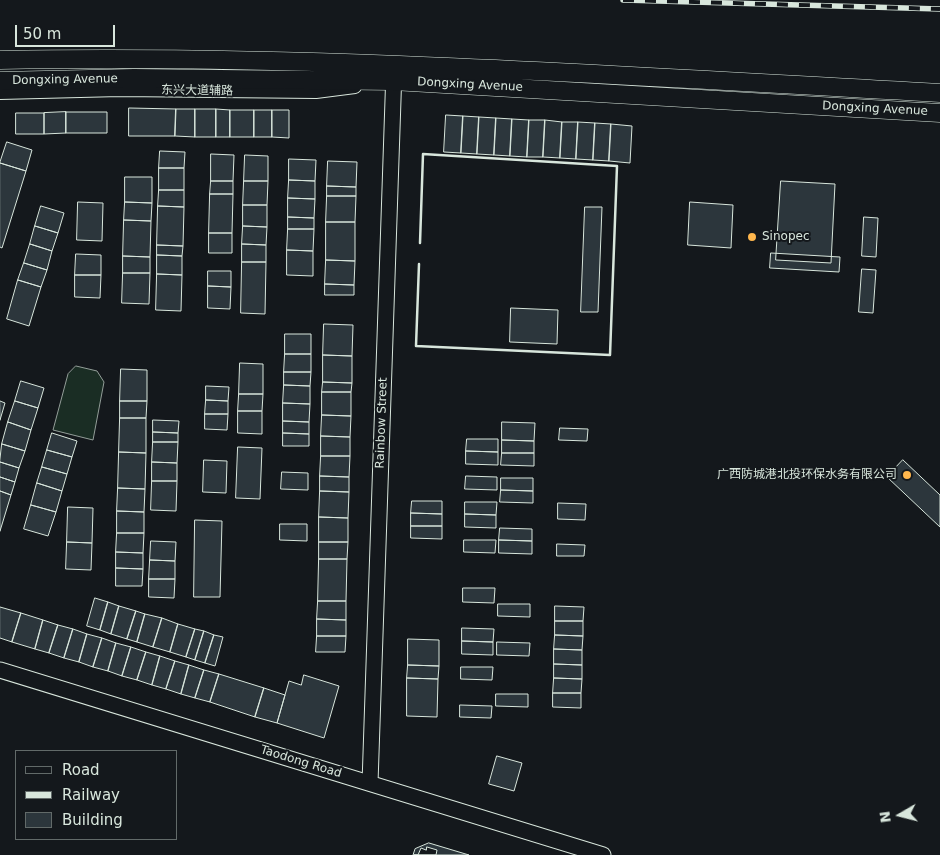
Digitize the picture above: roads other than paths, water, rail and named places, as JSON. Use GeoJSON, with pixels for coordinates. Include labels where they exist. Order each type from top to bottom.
{"type":"FeatureCollection","features":[{"type":"Feature","properties":{"kind":"main road","name":"Dongxing Avenue"},"geometry":{"type":"LineString","coordinates":[[0,60],[135,57],[394,63],[940,93]]}},
{"type":"Feature","properties":{"kind":"main road","name":"Dongxing Avenue"},"geometry":{"type":"LineString","coordinates":[[0,81],[159,85],[230,79],[393,81],[940,113]]}},
{"type":"Feature","properties":{"kind":"street","name":"Rainbow Street"},"geometry":{"type":"LineString","coordinates":[[370,784],[394,63]]}},
{"type":"Feature","properties":{"kind":"street"},"geometry":{"type":"LineString","coordinates":[[230,79],[254,92]]}},
{"type":"Feature","properties":{"kind":"street","name":"东兴大道辅路"},"geometry":{"type":"LineString","coordinates":[[0,93],[159,85],[254,92],[316,92],[393,81]]}},
{"type":"Feature","properties":{"kind":"street","name":"Taodong Road"},"geometry":{"type":"LineString","coordinates":[[0,670],[603,855]]}},
{"type":"Feature","properties":{"kind":"railway"},"geometry":{"type":"LineString","coordinates":[[623,0],[940,9]]}},
{"type":"Feature","properties":{"kind":"place","name":"Sinopec"},"geometry":{"type":"Point","coordinates":[752,237]}},
{"type":"Feature","properties":{"kind":"place","name":"广西防城港北投环保水务有限公司"},"geometry":{"type":"Point","coordinates":[907,475]}}]}
